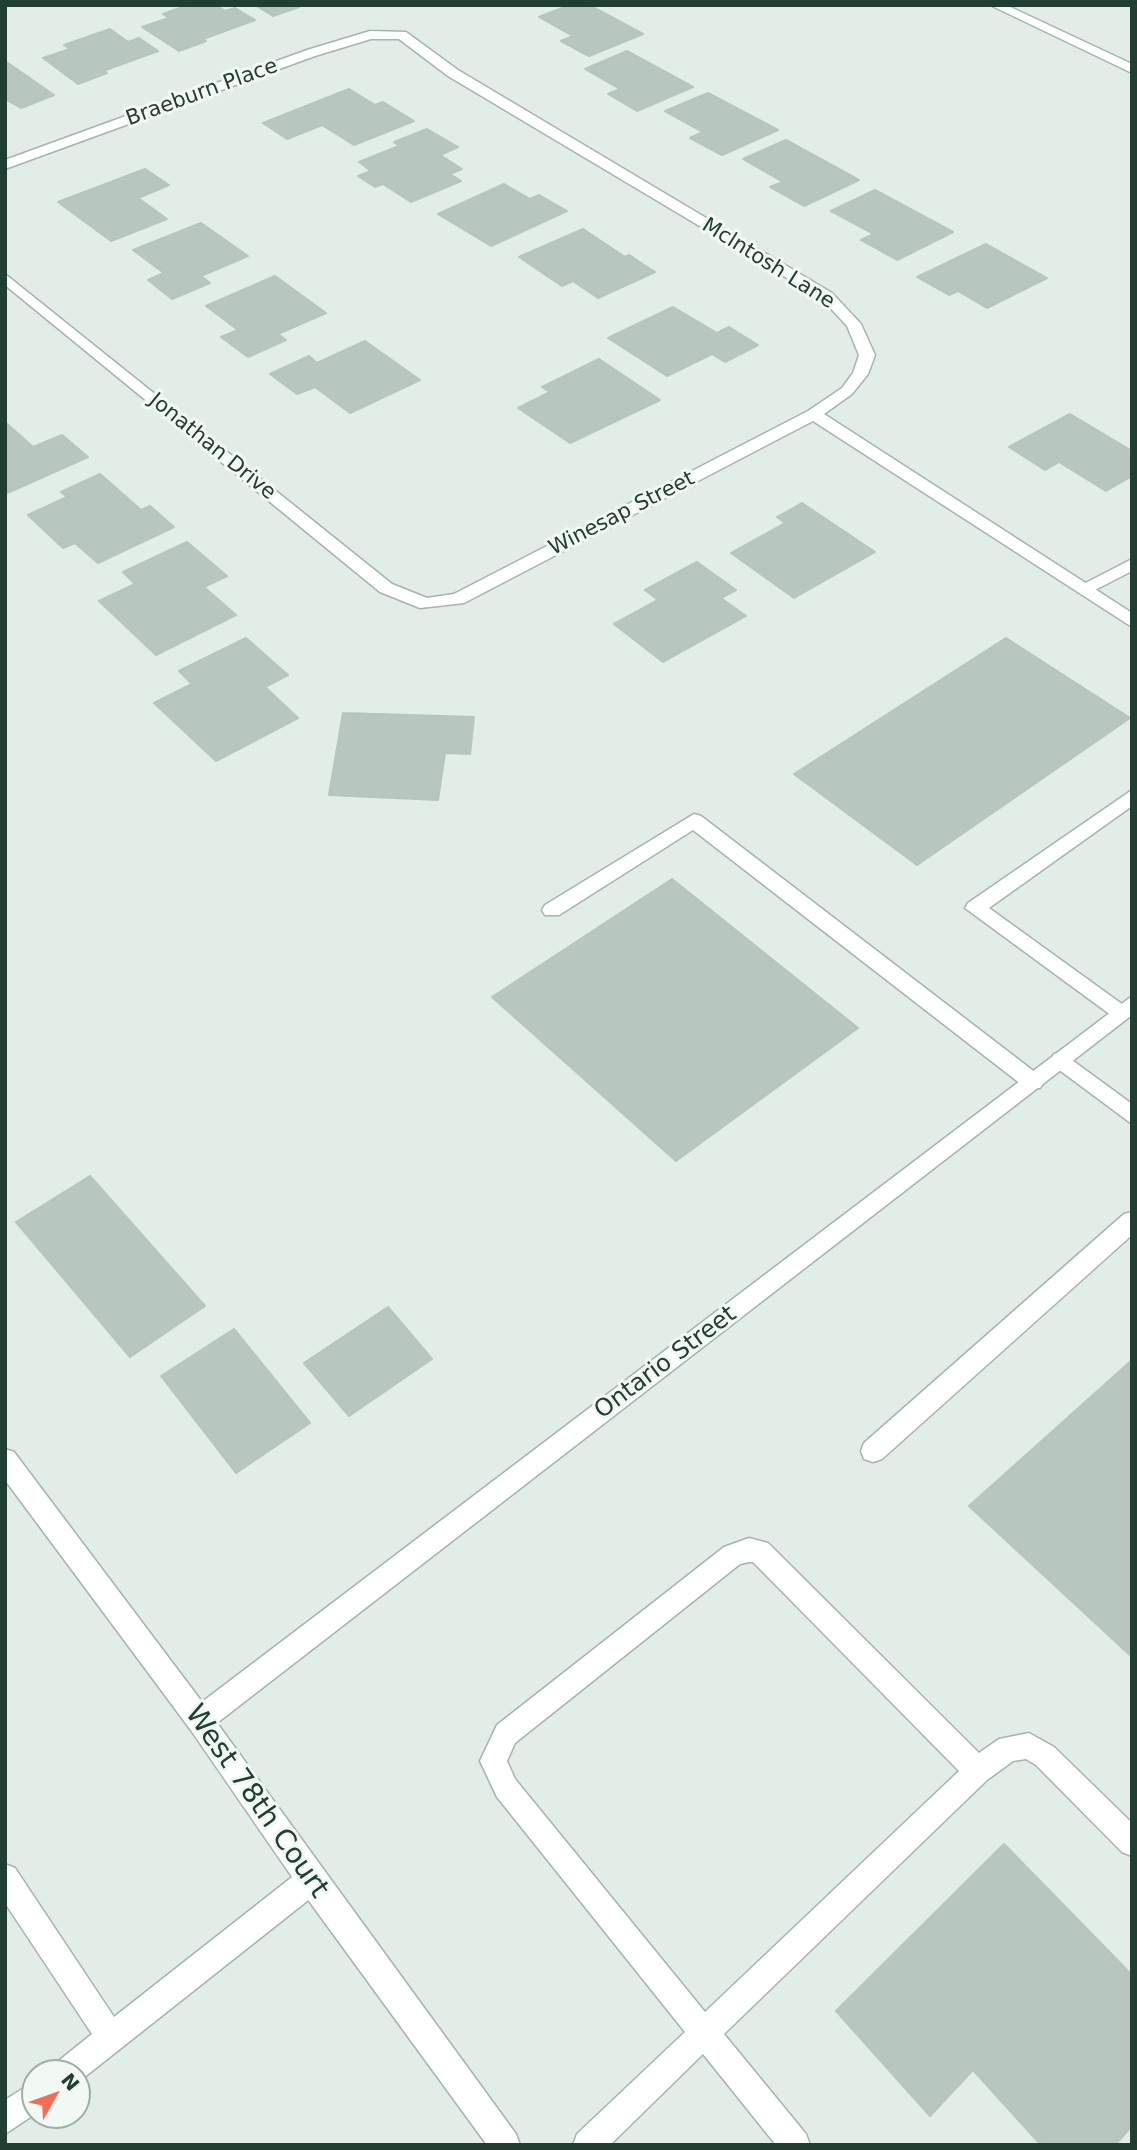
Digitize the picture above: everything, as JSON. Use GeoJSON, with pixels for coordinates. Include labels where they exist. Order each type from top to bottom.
{"type":"FeatureCollection","features":[{"type":"Feature","properties":{"kind":"street"},"geometry":{"type":"LineString","coordinates":[[996,5],[1132,69]]}},
{"type":"Feature","properties":{"kind":"street","name":"Braeburn Place"},"geometry":{"type":"LineString","coordinates":[[5,165],[311,53],[370,35],[402,35]]}},
{"type":"Feature","properties":{"kind":"street","name":"Mclntosh Lane"},"geometry":{"type":"LineString","coordinates":[[402,35],[453,73],[827,296],[853,324],[867,355],[860,374],[847,391],[814,414]]}},
{"type":"Feature","properties":{"kind":"street","name":"Jonathan Drive"},"geometry":{"type":"LineString","coordinates":[[5,278],[386,588],[426,604]]}},
{"type":"Feature","properties":{"kind":"street"},"geometry":{"type":"LineString","coordinates":[[814,414],[1132,621]]}},
{"type":"Feature","properties":{"kind":"street","name":"Winesap Street"},"geometry":{"type":"LineString","coordinates":[[426,604],[458,599],[814,414]]}},
{"type":"Feature","properties":{"kind":"street"},"geometry":{"type":"LineString","coordinates":[[1083,590],[1132,564]]}},
{"type":"Feature","properties":{"kind":"street"},"geometry":{"type":"LineString","coordinates":[[1126,1009],[975,908],[1132,796]]}},
{"type":"Feature","properties":{"kind":"street"},"geometry":{"type":"LineString","coordinates":[[552,910],[694,821],[1033,1082]]}},
{"type":"Feature","properties":{"kind":"street","name":"Ontario Street"},"geometry":{"type":"LineString","coordinates":[[199,1720],[1126,1009]]}},
{"type":"Feature","properties":{"kind":"street"},"geometry":{"type":"LineString","coordinates":[[1060,1060],[1132,1116]]}},
{"type":"Feature","properties":{"kind":"street"},"geometry":{"type":"LineString","coordinates":[[873,1451],[1132,1221]]}},
{"type":"Feature","properties":{"kind":"street","name":"West 78th Court"},"geometry":{"type":"LineString","coordinates":[[5,1460],[199,1720],[311,1880],[505,2145]]}},
{"type":"Feature","properties":{"kind":"street"},"geometry":{"type":"LineString","coordinates":[[795,2145],[506,1788],[493,1761],[506,1734],[733,1555],[749,1550],[758,1551],[978,1771]]}},
{"type":"Feature","properties":{"kind":"street"},"geometry":{"type":"LineString","coordinates":[[588,2145],[978,1771],[1008,1748],[1029,1746],[1045,1756],[1132,1842]]}},
{"type":"Feature","properties":{"kind":"street"},"geometry":{"type":"LineString","coordinates":[[5,1878],[111,2038]]}},
{"type":"Feature","properties":{"kind":"street"},"geometry":{"type":"LineString","coordinates":[[84,2059],[311,1880]]}},
{"type":"Feature","properties":{"kind":"street"},"geometry":{"type":"LineString","coordinates":[[5,2119],[21,2107]]}},
{"type":"Feature","properties":{"kind":"building"},"geometry":{"type":"Polygon","coordinates":[[[188,5],[216,5],[225,11],[235,8],[255,20],[179,51],[142,27],[169,18],[163,14],[188,5]]]}},
{"type":"Feature","properties":{"kind":"building"},"geometry":{"type":"Polygon","coordinates":[[[255,5],[296,5],[299,7],[273,16],[255,5]]]}},
{"type":"Feature","properties":{"kind":"building"},"geometry":{"type":"Polygon","coordinates":[[[570,5],[589,5],[643,34],[589,56],[561,41],[573,36],[539,17],[570,5]]]}},
{"type":"Feature","properties":{"kind":"building"},"geometry":{"type":"Polygon","coordinates":[[[110,29],[128,42],[139,38],[158,51],[103,71],[107,73],[78,84],[43,58],[70,49],[64,45],[110,29]]]}},
{"type":"Feature","properties":{"kind":"building"},"geometry":{"type":"Polygon","coordinates":[[[627,51],[693,87],[637,111],[608,94],[620,89],[585,69],[627,51]]]}},
{"type":"Feature","properties":{"kind":"building"},"geometry":{"type":"Polygon","coordinates":[[[8,63],[54,95],[21,108],[5,99],[5,64],[8,63]]]}},
{"type":"Feature","properties":{"kind":"building"},"geometry":{"type":"Polygon","coordinates":[[[349,89],[375,105],[383,102],[414,121],[354,145],[322,125],[287,139],[263,123],[349,89]]]}},
{"type":"Feature","properties":{"kind":"building"},"geometry":{"type":"Polygon","coordinates":[[[708,93],[778,130],[722,155],[690,138],[703,132],[665,111],[708,93]]]}},
{"type":"Feature","properties":{"kind":"building"},"geometry":{"type":"Polygon","coordinates":[[[427,129],[458,147],[440,155],[462,169],[450,174],[461,181],[411,202],[383,184],[375,187],[358,176],[371,171],[359,162],[399,146],[394,142],[427,129]]]}},
{"type":"Feature","properties":{"kind":"building"},"geometry":{"type":"Polygon","coordinates":[[[786,140],[859,180],[804,206],[770,187],[783,182],[743,159],[786,140]]]}},
{"type":"Feature","properties":{"kind":"building"},"geometry":{"type":"Polygon","coordinates":[[[145,169],[169,185],[138,198],[167,219],[111,241],[58,202],[145,169]]]}},
{"type":"Feature","properties":{"kind":"building"},"geometry":{"type":"Polygon","coordinates":[[[504,184],[530,199],[539,195],[567,211],[491,246],[438,214],[504,184]]]}},
{"type":"Feature","properties":{"kind":"building"},"geometry":{"type":"Polygon","coordinates":[[[875,190],[953,232],[897,260],[861,240],[874,234],[831,211],[875,190]]]}},
{"type":"Feature","properties":{"kind":"building"},"geometry":{"type":"Polygon","coordinates":[[[201,223],[248,256],[201,276],[210,283],[172,299],[148,280],[164,273],[133,250],[201,223]]]}},
{"type":"Feature","properties":{"kind":"building"},"geometry":{"type":"Polygon","coordinates":[[[583,229],[625,257],[629,255],[655,272],[598,298],[573,281],[562,286],[519,257],[583,229]]]}},
{"type":"Feature","properties":{"kind":"building"},"geometry":{"type":"Polygon","coordinates":[[[986,244],[1047,278],[987,308],[958,291],[949,295],[917,277],[986,244]]]}},
{"type":"Feature","properties":{"kind":"building"},"geometry":{"type":"Polygon","coordinates":[[[275,276],[326,313],[278,334],[286,340],[248,357],[221,337],[238,330],[206,306],[275,276]]]}},
{"type":"Feature","properties":{"kind":"building"},"geometry":{"type":"Polygon","coordinates":[[[673,307],[717,333],[729,327],[758,345],[725,362],[712,354],[667,376],[608,338],[673,307]]]}},
{"type":"Feature","properties":{"kind":"building"},"geometry":{"type":"Polygon","coordinates":[[[365,341],[420,380],[350,413],[315,387],[297,394],[270,374],[309,356],[317,363],[365,341]]]}},
{"type":"Feature","properties":{"kind":"building"},"geometry":{"type":"Polygon","coordinates":[[[599,359],[660,400],[570,443],[518,408],[550,392],[542,387],[599,359]]]}},
{"type":"Feature","properties":{"kind":"building"},"geometry":{"type":"Polygon","coordinates":[[[1070,414],[1132,451],[1132,476],[1106,491],[1059,462],[1045,470],[1009,447],[1070,414]]]}},
{"type":"Feature","properties":{"kind":"building"},"geometry":{"type":"Polygon","coordinates":[[[5,422],[33,447],[62,435],[88,457],[5,494],[5,422]]]}},
{"type":"Feature","properties":{"kind":"building"},"geometry":{"type":"Polygon","coordinates":[[[100,474],[141,510],[150,506],[174,527],[98,563],[75,543],[63,548],[28,515],[67,497],[61,492],[100,474]]]}},
{"type":"Feature","properties":{"kind":"building"},"geometry":{"type":"Polygon","coordinates":[[[802,503],[875,552],[794,598],[731,553],[785,523],[777,517],[802,503]]]}},
{"type":"Feature","properties":{"kind":"building"},"geometry":{"type":"Polygon","coordinates":[[[187,542],[227,576],[204,587],[236,615],[156,655],[99,601],[135,584],[123,572],[187,542]]]}},
{"type":"Feature","properties":{"kind":"building"},"geometry":{"type":"Polygon","coordinates":[[[697,562],[736,590],[721,598],[746,616],[663,662],[614,624],[658,600],[645,590],[697,562]]]}},
{"type":"Feature","properties":{"kind":"building"},"geometry":{"type":"Polygon","coordinates":[[[246,638],[288,675],[265,687],[298,718],[216,761],[154,703],[192,684],[179,671],[246,638]]]}},
{"type":"Feature","properties":{"kind":"building"},"geometry":{"type":"Polygon","coordinates":[[[1006,638],[1130,718],[917,865],[794,774],[1006,638]]]}},
{"type":"Feature","properties":{"kind":"building"},"geometry":{"type":"Polygon","coordinates":[[[343,713],[474,717],[470,754],[445,753],[438,800],[329,795],[343,713]]]}},
{"type":"Feature","properties":{"kind":"building"},"geometry":{"type":"Polygon","coordinates":[[[672,879],[858,1028],[676,1161],[492,997],[672,879]]]}},
{"type":"Feature","properties":{"kind":"building"},"geometry":{"type":"Polygon","coordinates":[[[90,1176],[205,1306],[130,1357],[16,1222],[90,1176]]]}},
{"type":"Feature","properties":{"kind":"building"},"geometry":{"type":"Polygon","coordinates":[[[388,1307],[432,1359],[349,1416],[304,1363],[388,1307]]]}},
{"type":"Feature","properties":{"kind":"building"},"geometry":{"type":"Polygon","coordinates":[[[234,1329],[310,1423],[236,1473],[161,1376],[234,1329]]]}},
{"type":"Feature","properties":{"kind":"building"},"geometry":{"type":"Polygon","coordinates":[[[1132,1360],[1132,1657],[969,1506],[1132,1360]]]}},
{"type":"Feature","properties":{"kind":"building"},"geometry":{"type":"Polygon","coordinates":[[[1004,1844],[1132,1975],[1132,2126],[1115,2145],[1041,2145],[973,2070],[930,2116],[836,2011],[1004,1844]]]}}]}
